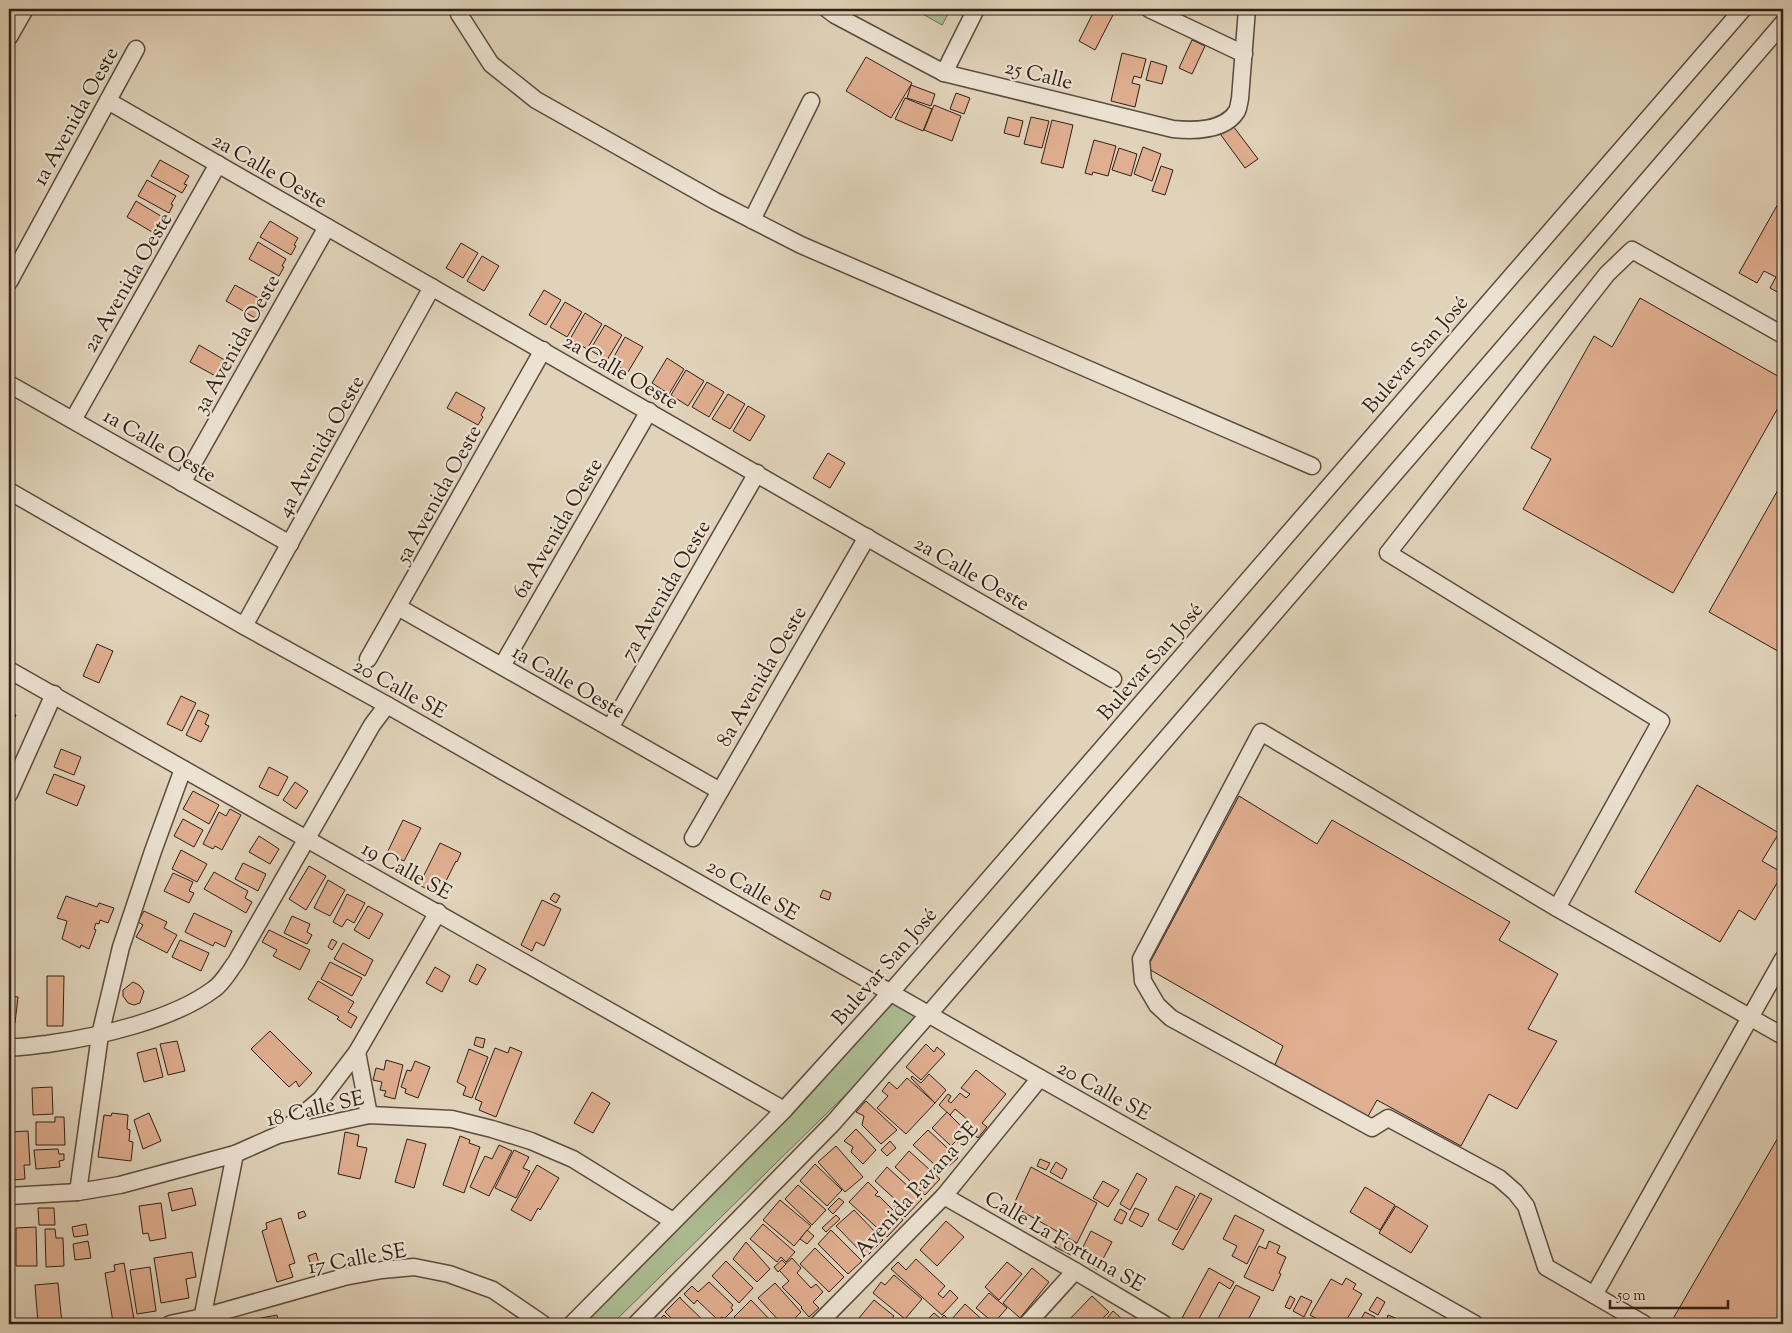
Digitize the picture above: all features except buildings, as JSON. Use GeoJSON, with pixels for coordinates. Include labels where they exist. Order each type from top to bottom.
{"type":"FeatureCollection","features":[{"type":"Feature","properties":{"kind":"street"},"geometry":{"type":"LineString","coordinates":[[9,37],[25,9]]}},
{"type":"Feature","properties":{"kind":"street"},"geometry":{"type":"LineString","coordinates":[[458,9],[459,14],[491,64],[536,100],[624,151],[752,220],[801,245],[1312,466]]}},
{"type":"Feature","properties":{"kind":"street","name":"25 Calle"},"geometry":{"type":"LineString","coordinates":[[827,9],[944,73],[1173,129],[1193,131],[1208,128],[1226,122],[1237,111],[1240,99],[1244,54]]}},
{"type":"Feature","properties":{"kind":"street"},"geometry":{"type":"LineString","coordinates":[[944,73],[976,9]]}},
{"type":"Feature","properties":{"kind":"street"},"geometry":{"type":"LineString","coordinates":[[1149,9],[1244,54],[1247,9]]}},
{"type":"Feature","properties":{"kind":"street","name":"Bulevar San José"},"geometry":{"type":"LineString","coordinates":[[572,1324],[784,1110],[891,992],[1742,9]]}},
{"type":"Feature","properties":{"kind":"street"},"geometry":{"type":"LineString","coordinates":[[636,1324],[833,1123],[1783,23]]}},
{"type":"Feature","properties":{"kind":"street","name":"1a Avenida Oeste"},"geometry":{"type":"LineString","coordinates":[[9,282],[136,49]]}},
{"type":"Feature","properties":{"kind":"street","name":"2a Calle Oeste"},"geometry":{"type":"LineString","coordinates":[[108,101],[1113,679]]}},
{"type":"Feature","properties":{"kind":"street"},"geometry":{"type":"LineString","coordinates":[[752,220],[811,101]]}},
{"type":"Feature","properties":{"kind":"street","name":"2a Avenida Oeste"},"geometry":{"type":"LineString","coordinates":[[73,420],[218,164]]}},
{"type":"Feature","properties":{"kind":"street","name":"3a Avenida Oeste"},"geometry":{"type":"LineString","coordinates":[[182,483],[327,227]]}},
{"type":"Feature","properties":{"kind":"street"},"geometry":{"type":"LineString","coordinates":[[1557,908],[1661,721],[1388,553],[1608,274],[1632,250],[1783,335]]}},
{"type":"Feature","properties":{"kind":"street","name":"4a Avenida Oeste"},"geometry":{"type":"LineString","coordinates":[[244,626],[432,287]]}},
{"type":"Feature","properties":{"kind":"street","name":"5a Avenida Oeste"},"geometry":{"type":"LineString","coordinates":[[368,659],[543,350]]}},
{"type":"Feature","properties":{"kind":"street","name":"1a Calle Oeste"},"geometry":{"type":"LineString","coordinates":[[9,384],[290,544]]}},
{"type":"Feature","properties":{"kind":"street","name":"6a Avenida Oeste"},"geometry":{"type":"LineString","coordinates":[[502,666],[649,411]]}},
{"type":"Feature","properties":{"kind":"street","name":"7a Avenida Oeste"},"geometry":{"type":"LineString","coordinates":[[610,728],[757,473]]}},
{"type":"Feature","properties":{"kind":"street","name":"20 Calle SE"},"geometry":{"type":"LineString","coordinates":[[9,491],[891,992],[928,1015],[1475,1324]]}},
{"type":"Feature","properties":{"kind":"street","name":"8a Avenida Oeste"},"geometry":{"type":"LineString","coordinates":[[693,838],[867,537]]}},
{"type":"Feature","properties":{"kind":"street","name":"1a Calle Oeste"},"geometry":{"type":"LineString","coordinates":[[398,607],[720,791]]}},
{"type":"Feature","properties":{"kind":"street","name":"19 Calle SE"},"geometry":{"type":"LineString","coordinates":[[9,670],[784,1110]]}},
{"type":"Feature","properties":{"kind":"street"},"geometry":{"type":"LineString","coordinates":[[9,794],[54,694]]}},
{"type":"Feature","properties":{"kind":"street"},"geometry":{"type":"LineString","coordinates":[[9,1047],[44,1044],[100,1035],[162,1016],[190,1004],[216,988],[236,962],[306,838],[372,726],[387,705]]}},
{"type":"Feature","properties":{"kind":"street"},"geometry":{"type":"LineString","coordinates":[[1644,1324],[1546,1267],[1526,1206],[1515,1192],[1499,1178],[1388,1118],[1372,1128],[1171,1018],[1157,1005],[1143,981],[1141,959],[1261,732],[1557,908],[1783,1036]]}},
{"type":"Feature","properties":{"kind":"street"},"geometry":{"type":"LineString","coordinates":[[78,1192],[100,1035],[121,946],[153,851],[184,769]]}},
{"type":"Feature","properties":{"kind":"street"},"geometry":{"type":"LineString","coordinates":[[278,1135],[321,1099],[357,1052],[438,912]]}},
{"type":"Feature","properties":{"kind":"street"},"geometry":{"type":"LineString","coordinates":[[1594,1295],[1783,959]]}},
{"type":"Feature","properties":{"kind":"street"},"geometry":{"type":"LineString","coordinates":[[357,1052],[368,1115]]}},
{"type":"Feature","properties":{"kind":"street","name":"Avenida Pavana SE"},"geometry":{"type":"LineString","coordinates":[[818,1324],[944,1196],[1040,1078]]}},
{"type":"Feature","properties":{"kind":"street","name":"18 Calle SE"},"geometry":{"type":"LineString","coordinates":[[9,1196],[78,1192],[120,1185],[235,1154],[278,1135],[368,1115],[452,1120],[492,1129],[531,1141],[573,1159],[673,1221]]}},
{"type":"Feature","properties":{"kind":"street"},"geometry":{"type":"LineString","coordinates":[[202,1321],[235,1154]]}},
{"type":"Feature","properties":{"kind":"street","name":"Calle La Fortuna SE"},"geometry":{"type":"LineString","coordinates":[[944,1196],[1164,1324]]}},
{"type":"Feature","properties":{"kind":"street","name":"17 Calle SE"},"geometry":{"type":"LineString","coordinates":[[170,1324],[202,1321],[344,1277],[382,1270],[414,1268],[449,1274],[493,1290],[543,1324]]}},
{"type":"Feature","properties":{"kind":"street"},"geometry":{"type":"LineString","coordinates":[[1027,1324],[1075,1271]]}},
{"type":"Feature","properties":{"kind":"green space"},"geometry":{"type":"Polygon","coordinates":[[[914,9],[951,9],[942,25],[914,9]]]}},
{"type":"Feature","properties":{"kind":"green space"},"geometry":{"type":"Polygon","coordinates":[[[891,994],[927,1015],[612,1324],[562,1324],[891,994]]]}}]}
